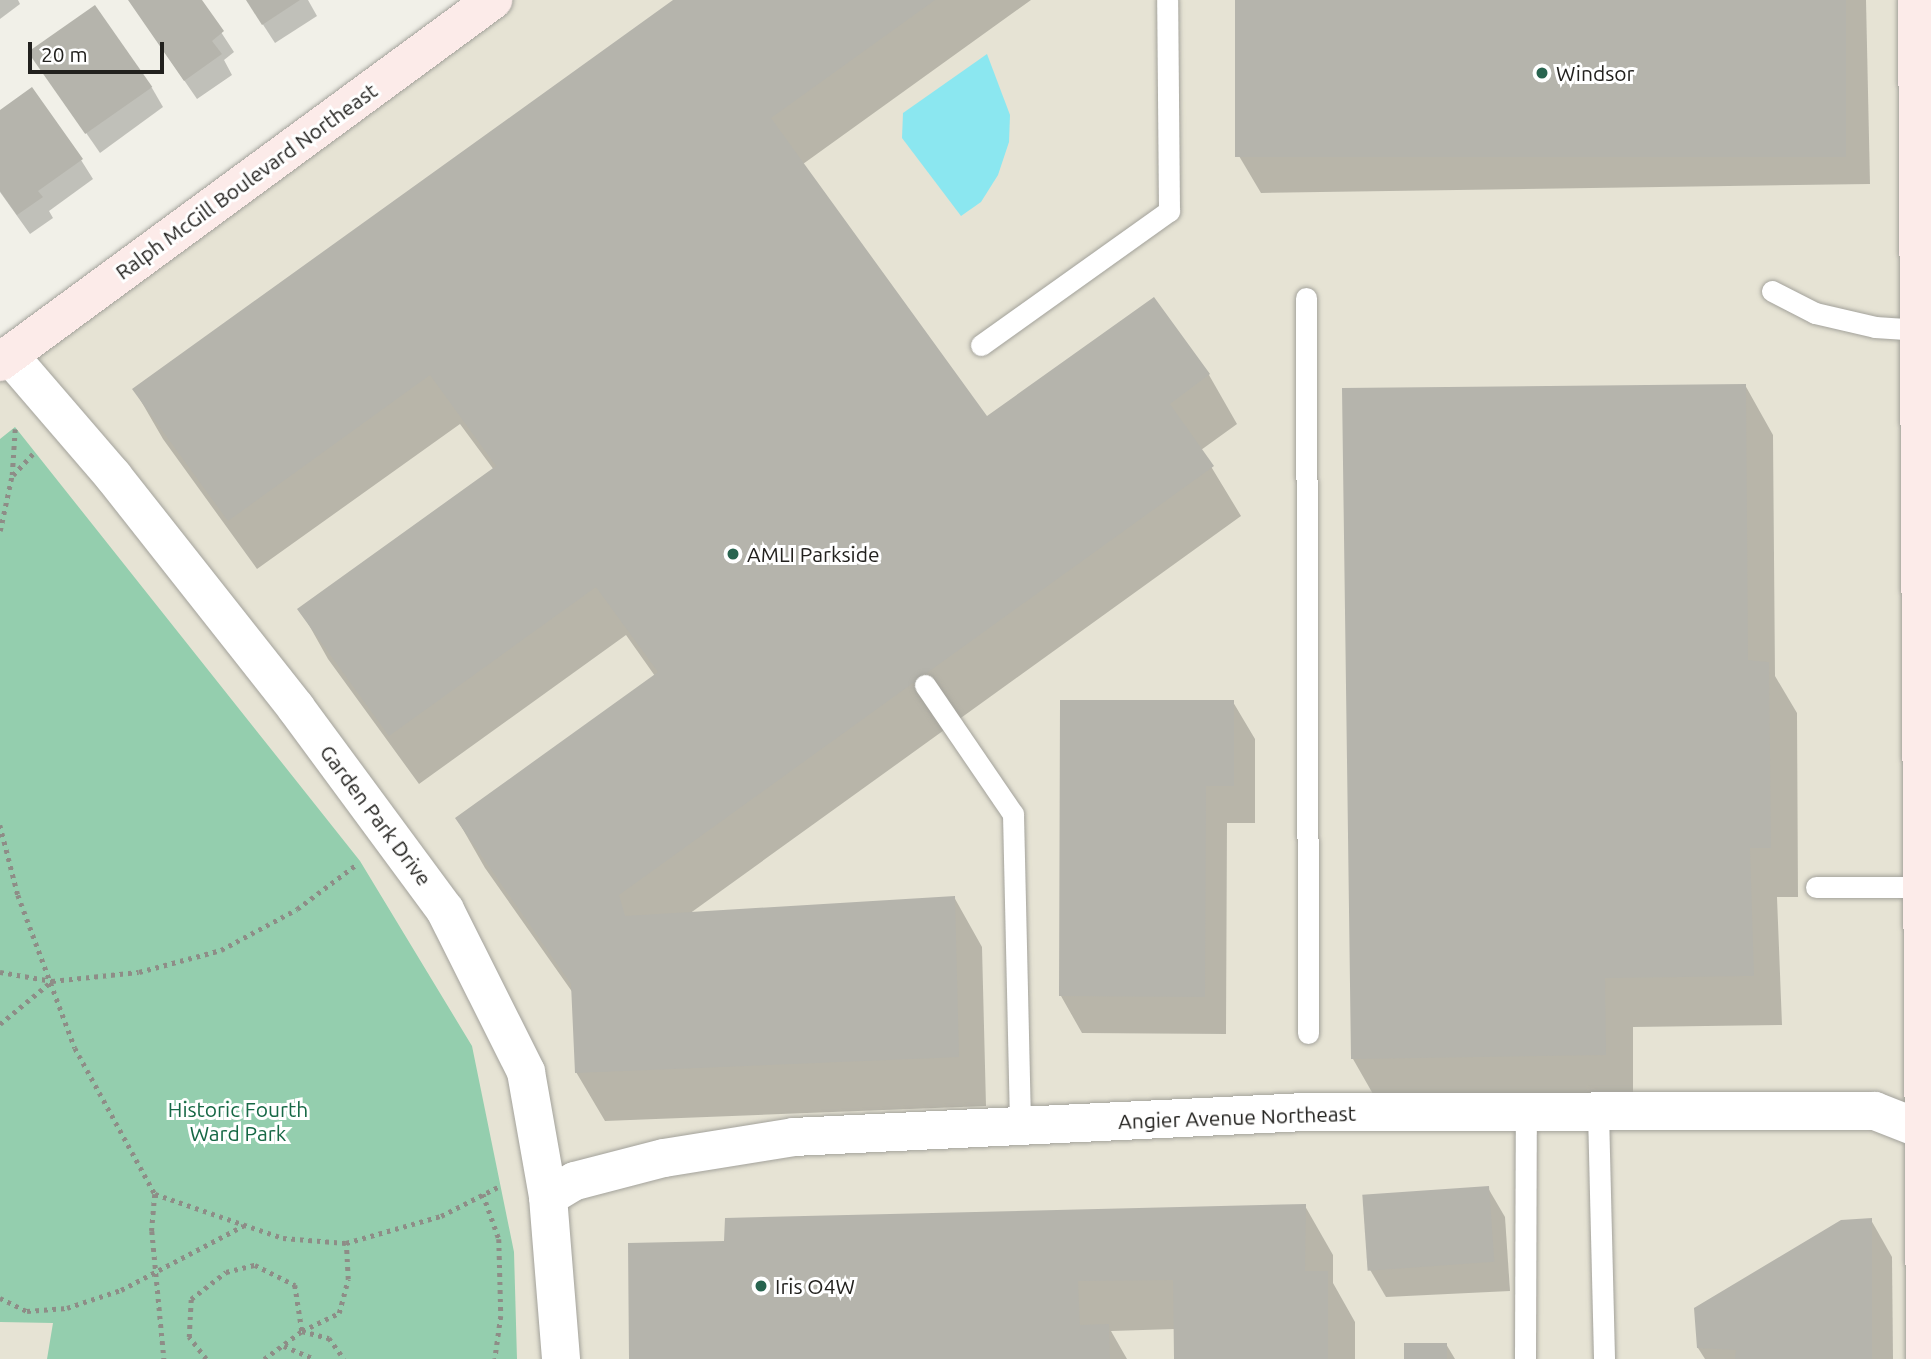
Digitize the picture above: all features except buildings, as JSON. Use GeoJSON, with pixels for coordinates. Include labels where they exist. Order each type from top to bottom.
{"type":"FeatureCollection","features":[{"type":"Feature","properties":{"kind":"street","name":"Ralph McGill Boulevard Northeast"},"geometry":{"type":"LineString","coordinates":[[5,359],[493,0]]}},
{"type":"Feature","properties":{"kind":"street"},"geometry":{"type":"LineString","coordinates":[[1917,0],[1925,186],[1921,330],[1923,887],[1927,1132],[1925,1359]]}},
{"type":"Feature","properties":{"kind":"street","name":"Garden Park Drive"},"geometry":{"type":"LineString","coordinates":[[5,359],[113,476],[296,708],[445,910],[526,1072],[548,1197],[561,1359]]}},
{"type":"Feature","properties":{"kind":"street","name":"Angier Avenue Northeast"},"geometry":{"type":"LineString","coordinates":[[548,1197],[575,1181],[664,1158],[794,1137],[1305,1112],[1875,1111],[1927,1132]]}},
{"type":"Feature","properties":{"kind":"lane"},"geometry":{"type":"LineString","coordinates":[[981,345],[1169,211],[1167,0]]}},
{"type":"Feature","properties":{"kind":"lane"},"geometry":{"type":"LineString","coordinates":[[1772,291],[1815,313],[1875,327],[1921,330]]}},
{"type":"Feature","properties":{"kind":"lane"},"geometry":{"type":"LineString","coordinates":[[1306,298],[1308,1033]]}},
{"type":"Feature","properties":{"kind":"lane"},"geometry":{"type":"LineString","coordinates":[[925,685],[1013,814],[1020,1126]]}},
{"type":"Feature","properties":{"kind":"lane"},"geometry":{"type":"LineString","coordinates":[[1816,887],[1923,887]]}},
{"type":"Feature","properties":{"kind":"lane"},"geometry":{"type":"LineString","coordinates":[[1525,1359],[1526,1111]]}},
{"type":"Feature","properties":{"kind":"lane"},"geometry":{"type":"LineString","coordinates":[[1598,1112],[1604,1359]]}},
{"type":"Feature","properties":{"kind":"path"},"geometry":{"type":"LineString","coordinates":[[0,531],[12,475],[15,428]]}},
{"type":"Feature","properties":{"kind":"path"},"geometry":{"type":"LineString","coordinates":[[12,475],[43,442]]}},
{"type":"Feature","properties":{"kind":"path"},"geometry":{"type":"LineString","coordinates":[[0,825],[18,895],[75,1048],[155,1194],[152,1231],[158,1272],[164,1359]]}},
{"type":"Feature","properties":{"kind":"path"},"geometry":{"type":"LineString","coordinates":[[0,972],[52,981],[139,972],[221,950],[297,909],[360,861]]}},
{"type":"Feature","properties":{"kind":"path"},"geometry":{"type":"LineString","coordinates":[[0,1024],[52,981]]}},
{"type":"Feature","properties":{"kind":"path"},"geometry":{"type":"LineString","coordinates":[[155,1194],[283,1238],[346,1243],[441,1216],[500,1186]]}},
{"type":"Feature","properties":{"kind":"path"},"geometry":{"type":"LineString","coordinates":[[483,1194],[499,1239],[501,1316],[495,1359]]}},
{"type":"Feature","properties":{"kind":"path"},"geometry":{"type":"LineString","coordinates":[[0,1298],[27,1311],[67,1308],[121,1290],[244,1226]]}},
{"type":"Feature","properties":{"kind":"path"},"geometry":{"type":"LineString","coordinates":[[264,1359],[302,1331],[339,1313],[348,1279],[346,1243]]}},
{"type":"Feature","properties":{"kind":"path"},"geometry":{"type":"LineString","coordinates":[[206,1359],[189,1337],[191,1299],[226,1272],[255,1265],[295,1285],[302,1331]]}},
{"type":"Feature","properties":{"kind":"path"},"geometry":{"type":"LineString","coordinates":[[302,1331],[329,1338],[344,1359]]}},
{"type":"Feature","properties":{"kind":"path"},"geometry":{"type":"LineString","coordinates":[[284,1346],[314,1359]]}},
{"type":"Feature","properties":{"kind":"shaded area"},"geometry":{"type":"Polygon","coordinates":[[[476,0],[1931,0],[1931,1359],[0,1359],[0,373],[476,0]]]}},
{"type":"Feature","properties":{"kind":"green space","name":"Historic Fourth Ward Park"},"geometry":{"type":"Polygon","coordinates":[[[15,427],[360,861],[472,1046],[514,1252],[517,1359],[47,1359],[53,1323],[0,1322],[0,439],[15,427]]]}},
{"type":"Feature","properties":{"kind":"water"},"geometry":{"type":"Polygon","coordinates":[[[987,54],[1010,115],[1009,142],[998,175],[981,202],[961,216],[902,138],[903,113],[987,54]]]}},
{"type":"Feature","properties":{"kind":"place","name":"Windsor"},"geometry":{"type":"Point","coordinates":[1542,73]}},
{"type":"Feature","properties":{"kind":"place","name":"AMLI Parkside"},"geometry":{"type":"Point","coordinates":[733,554]}},
{"type":"Feature","properties":{"kind":"place","name":"Iris O4W"},"geometry":{"type":"Point","coordinates":[761,1286]}}]}
